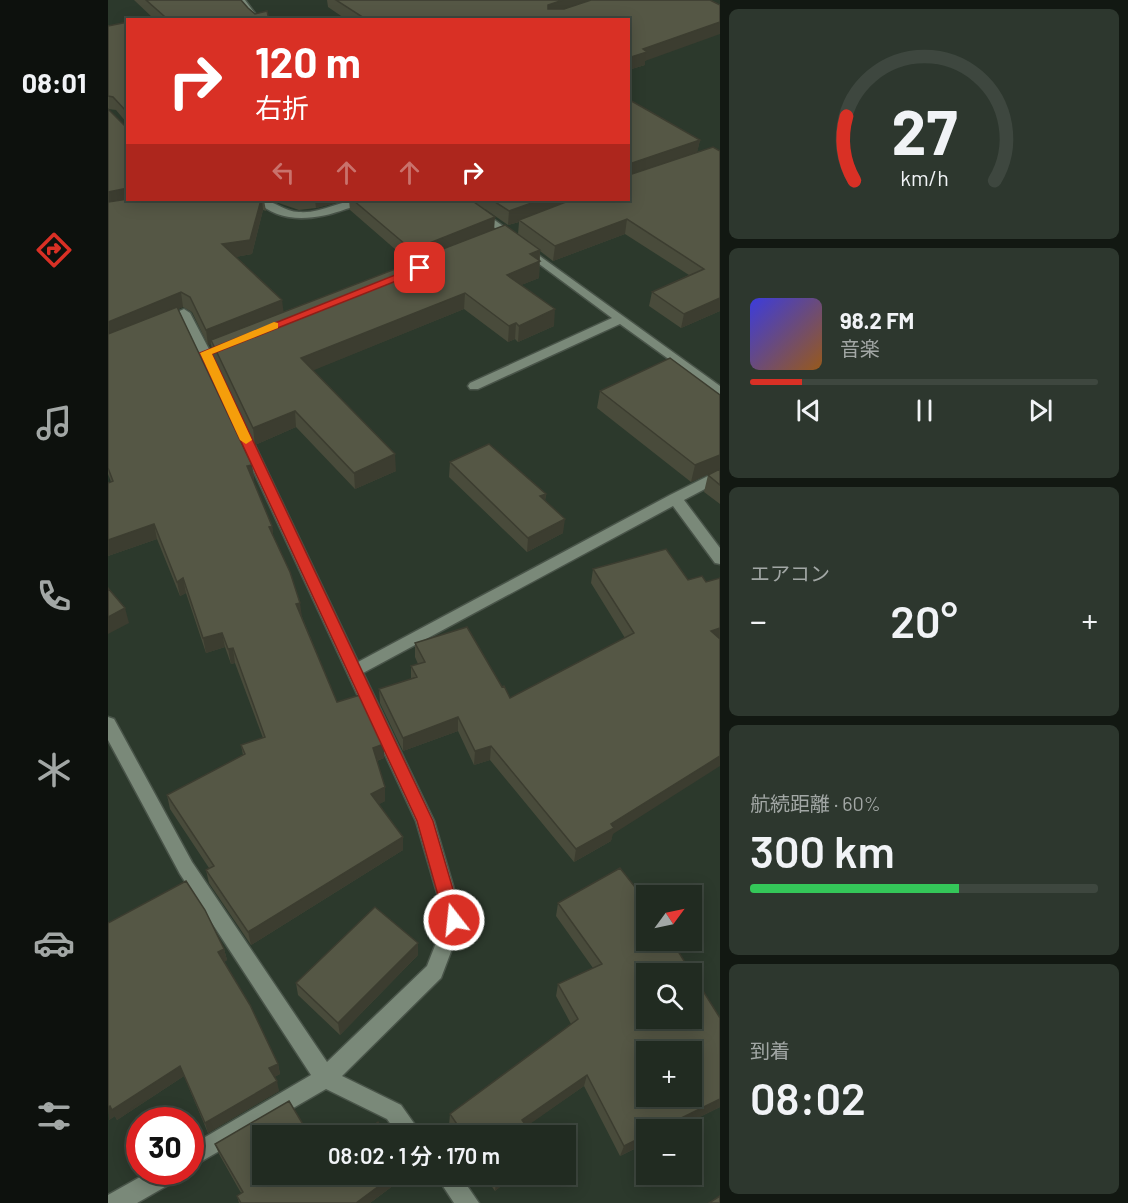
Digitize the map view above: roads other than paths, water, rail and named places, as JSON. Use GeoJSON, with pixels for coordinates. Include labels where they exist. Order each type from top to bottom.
{"type":"FeatureCollection","features":[{"type":"Feature","properties":{"kind":"street"},"geometry":{"type":"LineString","coordinates":[[241,0],[254,18]]}},
{"type":"Feature","properties":{"kind":"street"},"geometry":{"type":"LineString","coordinates":[[263,201],[280,212],[304,217],[316,216],[359,201]]}},
{"type":"Feature","properties":{"kind":"street"},"geometry":{"type":"LineString","coordinates":[[462,201],[720,392]]}},
{"type":"Feature","properties":{"kind":"street"},"geometry":{"type":"LineString","coordinates":[[152,326],[184,313],[211,351],[354,671],[425,821],[454,920],[434,972],[325,1078],[204,1150]]}},
{"type":"Feature","properties":{"kind":"street"},"geometry":{"type":"LineString","coordinates":[[474,386],[621,319]]}},
{"type":"Feature","properties":{"kind":"street"},"geometry":{"type":"LineString","coordinates":[[354,671],[720,475]]}},
{"type":"Feature","properties":{"kind":"street"},"geometry":{"type":"LineString","coordinates":[[675,498],[720,559]]}},
{"type":"Feature","properties":{"kind":"street"},"geometry":{"type":"LineString","coordinates":[[108,724],[186,868],[325,1078],[394,1112],[404,1125]]}},
{"type":"Feature","properties":{"kind":"street"},"geometry":{"type":"LineString","coordinates":[[116,1203],[147,1185]]}},
{"type":"Feature","properties":{"kind":"street"},"geometry":{"type":"LineString","coordinates":[[454,1185],[468,1203]]}}]}
